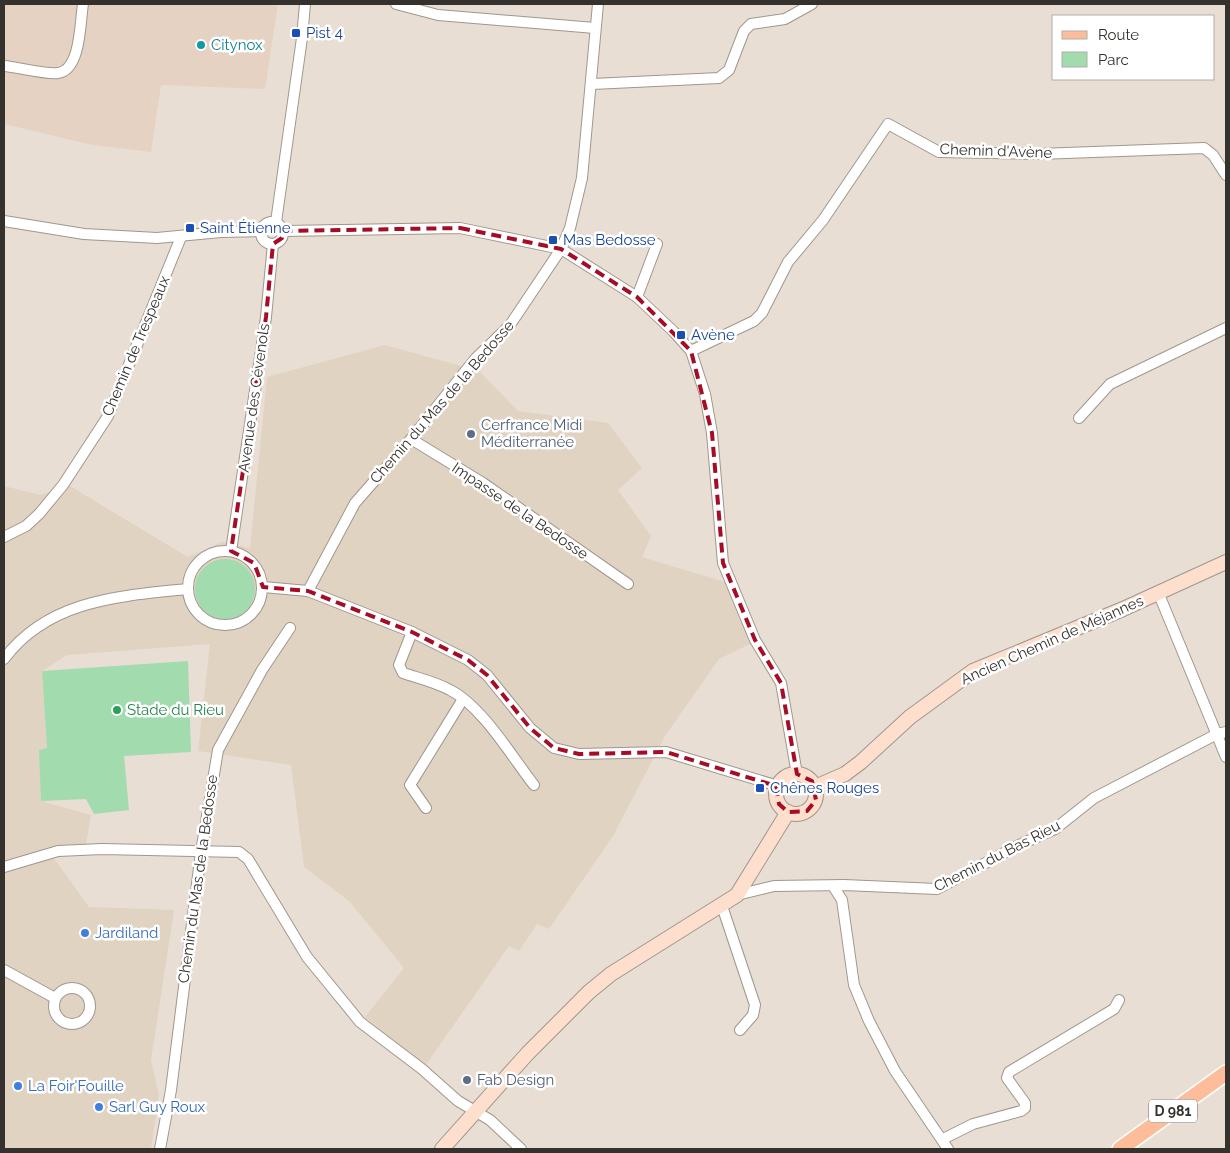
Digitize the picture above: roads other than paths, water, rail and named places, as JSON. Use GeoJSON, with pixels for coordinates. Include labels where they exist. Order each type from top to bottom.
{"type":"FeatureCollection","features":[{"type":"Feature","properties":{"kind":"main road","name":"D 981"},"geometry":{"type":"LineString","coordinates":[[1120,1149],[1226,1072]]}},
{"type":"Feature","properties":{"kind":"street"},"geometry":{"type":"LineString","coordinates":[[4,66],[58,73],[69,68],[75,58],[83,4]]}},
{"type":"Feature","properties":{"kind":"street"},"geometry":{"type":"LineString","coordinates":[[297,4],[302,23]]}},
{"type":"Feature","properties":{"kind":"street"},"geometry":{"type":"LineString","coordinates":[[276,222],[268,223],[262,231],[263,239],[273,244],[282,238],[283,231],[276,222],[304,4]]}},
{"type":"Feature","properties":{"kind":"street"},"geometry":{"type":"LineString","coordinates":[[396,4],[438,15],[596,28]]}},
{"type":"Feature","properties":{"kind":"street","name":"Chemin du Mas de la Bedosse"},"geometry":{"type":"LineString","coordinates":[[308,590],[355,503],[412,439],[476,358],[510,325],[561,249],[570,228],[582,178],[598,4]]}},
{"type":"Feature","properties":{"kind":"street"},"geometry":{"type":"LineString","coordinates":[[592,84],[719,78],[729,70],[744,31],[752,24],[785,19],[812,4]]}},
{"type":"Feature","properties":{"kind":"street","name":"Chemin d'Avène"},"geometry":{"type":"LineString","coordinates":[[691,351],[754,321],[762,313],[788,262],[823,220],[888,124],[939,152],[1038,154],[1204,148],[1213,155],[1226,176]]}},
{"type":"Feature","properties":{"kind":"street"},"geometry":{"type":"LineString","coordinates":[[4,221],[84,234],[157,238],[221,232],[262,231]]}},
{"type":"Feature","properties":{"kind":"street"},"geometry":{"type":"LineString","coordinates":[[283,231],[460,228],[561,249],[637,297],[691,351],[705,394],[712,433],[723,563],[755,640],[780,684],[797,774]]}},
{"type":"Feature","properties":{"kind":"street","name":"Chemin de Trespeaux"},"geometry":{"type":"LineString","coordinates":[[4,538],[26,526],[39,514],[63,485],[108,416],[182,237]]}},
{"type":"Feature","properties":{"kind":"street","name":"Avenue des Cévenols"},"geometry":{"type":"LineString","coordinates":[[231,551],[266,318],[273,244]]}},
{"type":"Feature","properties":{"kind":"street"},"geometry":{"type":"LineString","coordinates":[[637,297],[657,244]]}},
{"type":"Feature","properties":{"kind":"street"},"geometry":{"type":"LineString","coordinates":[[1079,418],[1110,384],[1226,328]]}},
{"type":"Feature","properties":{"kind":"street","name":"Impasse de la Bedosse"},"geometry":{"type":"LineString","coordinates":[[412,439],[483,483],[628,584]]}},
{"type":"Feature","properties":{"kind":"street"},"geometry":{"type":"LineString","coordinates":[[231,551],[244,555],[254,563],[260,574],[263,587],[261,599],[256,609],[243,621],[226,625],[214,624],[204,619],[192,605],[188,588],[192,570],[205,557],[213,553],[231,551]]}},
{"type":"Feature","properties":{"kind":"street","name":"Ancien Chemin de Méjannes"},"geometry":{"type":"LineString","coordinates":[[815,786],[844,774],[861,762],[910,717],[973,671],[1123,609],[1226,562]]}},
{"type":"Feature","properties":{"kind":"street"},"geometry":{"type":"LineString","coordinates":[[263,587],[308,590],[412,632],[468,660],[487,675],[530,728],[554,748],[579,754],[666,752],[778,786]]}},
{"type":"Feature","properties":{"kind":"street"},"geometry":{"type":"LineString","coordinates":[[4,659],[14,646],[38,624],[66,610],[89,603],[188,588]]}},
{"type":"Feature","properties":{"kind":"street"},"geometry":{"type":"LineString","coordinates":[[1158,592],[1222,733],[1226,757]]}},
{"type":"Feature","properties":{"kind":"street","name":"Chemin du Mas de la Bedosse"},"geometry":{"type":"LineString","coordinates":[[160,1149],[170,1090],[201,852],[218,750],[262,670],[290,628]]}},
{"type":"Feature","properties":{"kind":"street"},"geometry":{"type":"LineString","coordinates":[[412,632],[399,665],[403,673],[450,689],[463,699],[490,726],[534,785]]}},
{"type":"Feature","properties":{"kind":"street"},"geometry":{"type":"LineString","coordinates":[[426,808],[410,785],[463,699]]}},
{"type":"Feature","properties":{"kind":"street","name":"Chemin du Bas Rieu"},"geometry":{"type":"LineString","coordinates":[[737,895],[774,886],[936,889],[1017,846],[1055,829],[1094,798],[1222,733]]}},
{"type":"Feature","properties":{"kind":"street"},"geometry":{"type":"LineString","coordinates":[[797,774],[808,777],[815,786],[816,800],[812,806],[801,814],[788,812],[779,804],[777,798],[778,786],[785,777],[797,774]]}},
{"type":"Feature","properties":{"kind":"street"},"geometry":{"type":"LineString","coordinates":[[442,1149],[528,1053],[589,992],[611,974],[737,895],[788,812]]}},
{"type":"Feature","properties":{"kind":"street"},"geometry":{"type":"LineString","coordinates":[[4,867],[58,851],[102,849],[239,852],[248,859],[306,957],[360,1022],[422,1069],[458,1101],[490,1120],[521,1149]]}},
{"type":"Feature","properties":{"kind":"street"},"geometry":{"type":"LineString","coordinates":[[833,886],[842,900],[854,985],[869,1021],[894,1071],[943,1139],[948,1149]]}},
{"type":"Feature","properties":{"kind":"street"},"geometry":{"type":"LineString","coordinates":[[722,906],[755,1005],[753,1015],[740,1030]]}},
{"type":"Feature","properties":{"kind":"street"},"geometry":{"type":"LineString","coordinates":[[4,970],[56,998]]}},
{"type":"Feature","properties":{"kind":"street"},"geometry":{"type":"LineString","coordinates":[[943,1139],[973,1124],[1021,1111],[1025,1103],[1007,1078],[1010,1072],[1114,1009],[1119,1000]]}},
{"type":"Feature","properties":{"kind":"place","name":"Pist 4"},"geometry":{"type":"Point","coordinates":[296,33]}},
{"type":"Feature","properties":{"kind":"place","name":"Citynox"},"geometry":{"type":"Point","coordinates":[201,45]}},
{"type":"Feature","properties":{"kind":"place","name":"Saint Étienne"},"geometry":{"type":"Point","coordinates":[190,228]}},
{"type":"Feature","properties":{"kind":"place","name":"Mas Bedosse"},"geometry":{"type":"Point","coordinates":[553,240]}},
{"type":"Feature","properties":{"kind":"place","name":"Avène"},"geometry":{"type":"Point","coordinates":[681,335]}},
{"type":"Feature","properties":{"kind":"place","name":"Cerfrance Midi Méditerranée"},"geometry":{"type":"Point","coordinates":[471,434]}},
{"type":"Feature","properties":{"kind":"place","name":"Stade du Rieu"},"geometry":{"type":"Point","coordinates":[117,710]}},
{"type":"Feature","properties":{"kind":"place","name":"Chênes Rouges"},"geometry":{"type":"Point","coordinates":[760,788]}},
{"type":"Feature","properties":{"kind":"place","name":"Jardiland"},"geometry":{"type":"Point","coordinates":[85,933]}},
{"type":"Feature","properties":{"kind":"place","name":"Fab Design"},"geometry":{"type":"Point","coordinates":[467,1080]}},
{"type":"Feature","properties":{"kind":"place","name":"La Foir'Fouille"},"geometry":{"type":"Point","coordinates":[18,1086]}},
{"type":"Feature","properties":{"kind":"place","name":"Sarl Guy Roux"},"geometry":{"type":"Point","coordinates":[99,1107]}}]}
